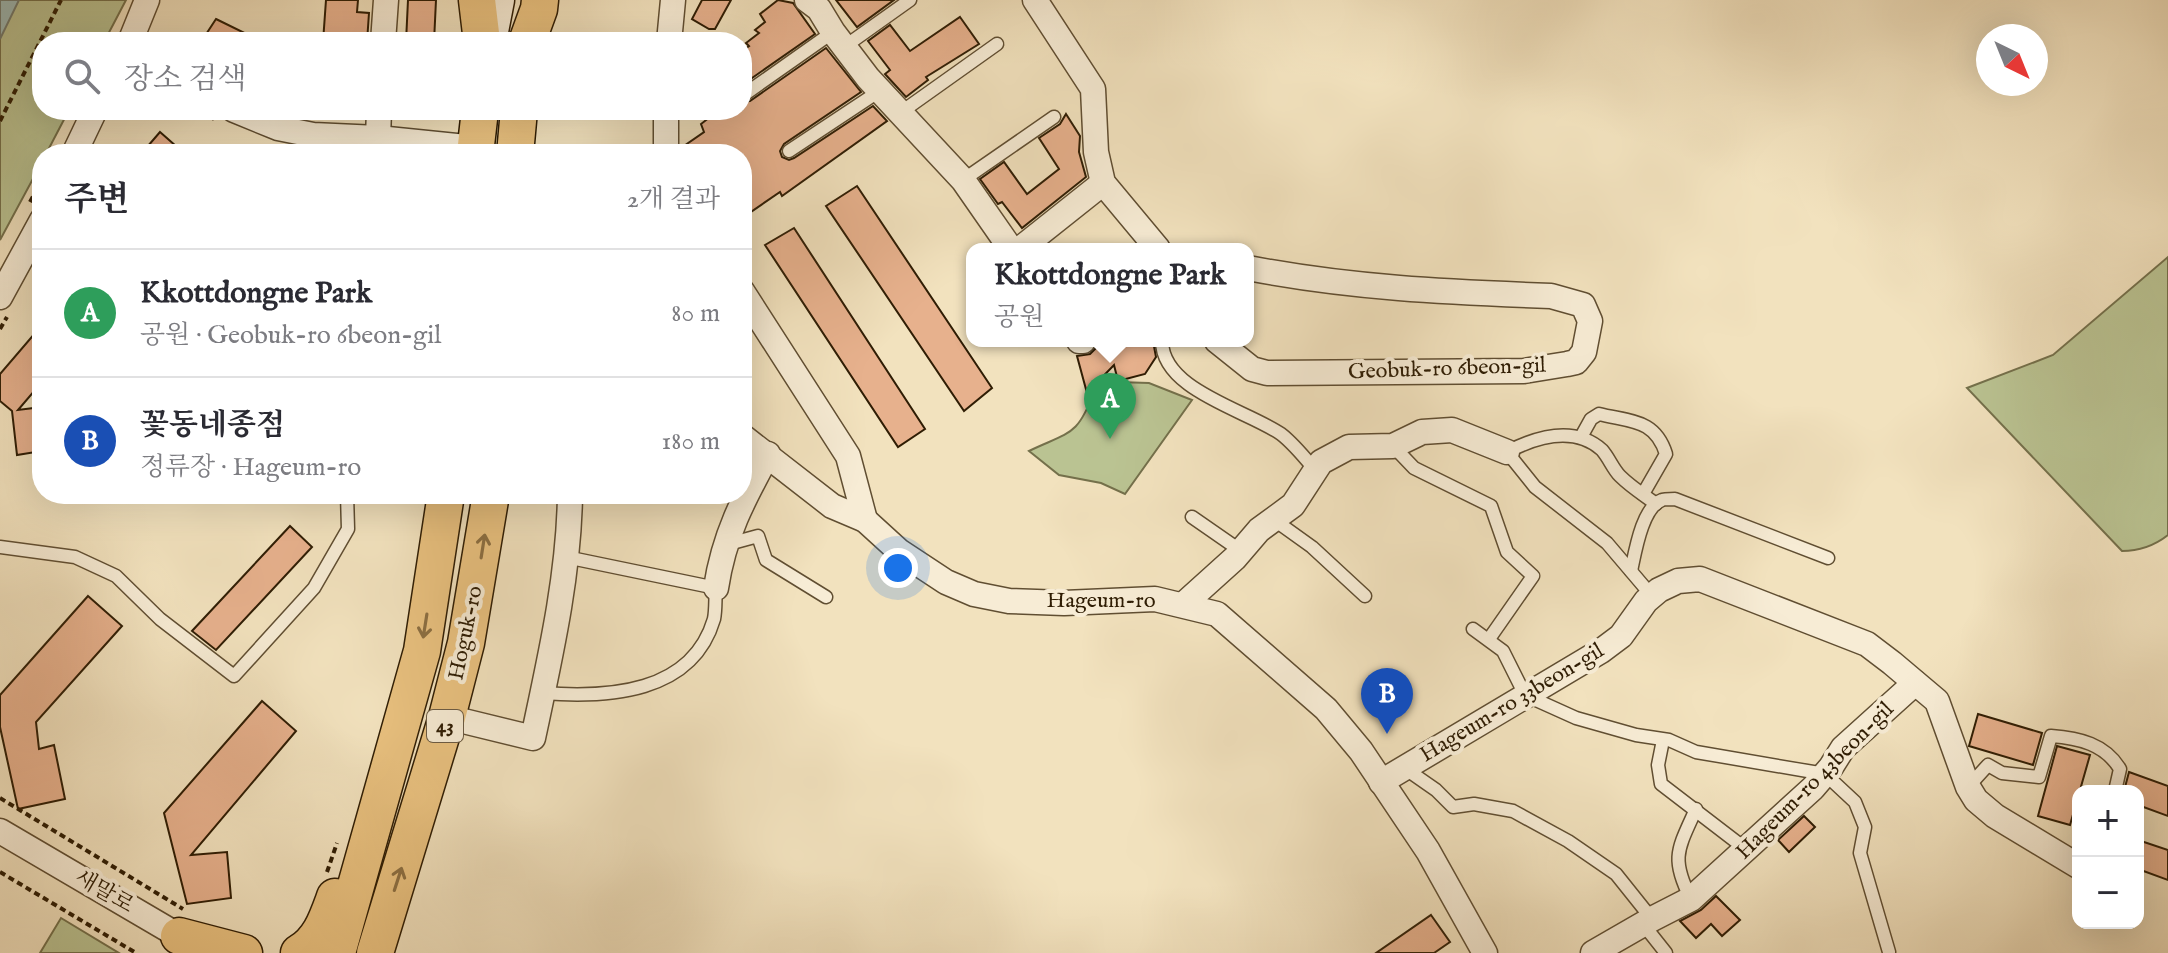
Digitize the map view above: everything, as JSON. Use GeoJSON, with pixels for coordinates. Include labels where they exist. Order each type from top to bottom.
{"type":"FeatureCollection","features":[{"type":"Feature","properties":{"kind":"main road"},"geometry":{"type":"LineString","coordinates":[[477,0],[481,32]]}},
{"type":"Feature","properties":{"kind":"main road"},"geometry":{"type":"LineString","coordinates":[[530,32],[540,0]]}},
{"type":"Feature","properties":{"kind":"main road"},"geometry":{"type":"LineString","coordinates":[[477,144],[479,120]]}},
{"type":"Feature","properties":{"kind":"main road"},"geometry":{"type":"LineString","coordinates":[[516,144],[518,120]]}},
{"type":"Feature","properties":{"kind":"main road","name":"Hoguk-ro"},"geometry":{"type":"LineString","coordinates":[[337,953],[422,651],[444,504]]}},
{"type":"Feature","properties":{"kind":"main road","name":"Hoguk-ro"},"geometry":{"type":"LineString","coordinates":[[375,953],[447,717],[466,643],[489,504]]}},
{"type":"Feature","properties":{"kind":"main road"},"geometry":{"type":"LineString","coordinates":[[299,953],[315,941],[325,924],[346,866],[390,766]]}},
{"type":"Feature","properties":{"kind":"main road"},"geometry":{"type":"LineString","coordinates":[[190,933],[244,953]]}},
{"type":"Feature","properties":{"kind":"street"},"geometry":{"type":"LineString","coordinates":[[134,32],[147,0]]}},
{"type":"Feature","properties":{"kind":"street"},"geometry":{"type":"LineString","coordinates":[[384,32],[386,0]]}},
{"type":"Feature","properties":{"kind":"street"},"geometry":{"type":"LineString","coordinates":[[491,32],[497,0]]}},
{"type":"Feature","properties":{"kind":"street"},"geometry":{"type":"LineString","coordinates":[[523,0],[525,32]]}},
{"type":"Feature","properties":{"kind":"street"},"geometry":{"type":"LineString","coordinates":[[670,32],[673,0]]}},
{"type":"Feature","properties":{"kind":"street"},"geometry":{"type":"LineString","coordinates":[[1035,0],[1093,89],[1096,152],[1103,183],[1153,243]]}},
{"type":"Feature","properties":{"kind":"street"},"geometry":{"type":"LineString","coordinates":[[819,3],[838,40],[963,180],[1007,243]]}},
{"type":"Feature","properties":{"kind":"street"},"geometry":{"type":"LineString","coordinates":[[79,144],[90,120]]}},
{"type":"Feature","properties":{"kind":"street"},"geometry":{"type":"LineString","coordinates":[[258,120],[278,128],[313,135],[423,144]]}},
{"type":"Feature","properties":{"kind":"street"},"geometry":{"type":"LineString","coordinates":[[378,138],[379,120]]}},
{"type":"Feature","properties":{"kind":"street"},"geometry":{"type":"LineString","coordinates":[[666,120],[666,144]]}},
{"type":"Feature","properties":{"kind":"street"},"geometry":{"type":"LineString","coordinates":[[1028,243],[1103,183]]}},
{"type":"Feature","properties":{"kind":"street"},"geometry":{"type":"LineString","coordinates":[[0,297],[32,247]]}},
{"type":"Feature","properties":{"kind":"street","name":"Geobuk-ro 6beon-gil"},"geometry":{"type":"LineString","coordinates":[[1224,347],[1252,369],[1267,373],[1524,371],[1576,362],[1584,352],[1590,321],[1583,305],[1565,299],[1384,289],[1313,281],[1254,269]]}},
{"type":"Feature","properties":{"kind":"street"},"geometry":{"type":"LineString","coordinates":[[752,307],[848,456],[865,520]]}},
{"type":"Feature","properties":{"kind":"street"},"geometry":{"type":"LineString","coordinates":[[1184,604],[1259,530],[1293,505],[1321,462],[1349,447],[1393,446],[1422,432],[1452,430],[1507,452]]}},
{"type":"Feature","properties":{"kind":"street","name":"Hageum-ro"},"geometry":{"type":"LineString","coordinates":[[752,443],[832,506],[865,520],[899,551],[946,582],[974,594],[1009,601],[1064,603],[1155,599],[1217,614],[1326,709],[1361,751],[1428,851],[1485,953]]}},
{"type":"Feature","properties":{"kind":"street"},"geometry":{"type":"LineString","coordinates":[[752,483],[768,454]]}},
{"type":"Feature","properties":{"kind":"street"},"geometry":{"type":"LineString","coordinates":[[447,717],[533,738],[566,557],[570,504]]}},
{"type":"Feature","properties":{"kind":"street"},"geometry":{"type":"LineString","coordinates":[[716,588],[725,545],[740,504]]}},
{"type":"Feature","properties":{"kind":"street","name":"Hageum-ro 33beon-gil"},"geometry":{"type":"LineString","coordinates":[[1381,782],[1601,651],[1621,636],[1652,596],[1678,581],[1700,579],[1867,644],[1937,701],[1968,787],[1976,800],[1995,816],[2072,862]]}},
{"type":"Feature","properties":{"kind":"street","name":"Hageum-ro 43beon-gil"},"geometry":{"type":"LineString","coordinates":[[1593,953],[1691,899],[1747,850],[1825,774],[1843,748],[1915,683]]}},
{"type":"Feature","properties":{"kind":"street","name":"새말로"},"geometry":{"type":"LineString","coordinates":[[0,831],[190,933]]}},
{"type":"Feature","properties":{"kind":"lane"},"geometry":{"type":"LineString","coordinates":[[752,90],[910,0]]}},
{"type":"Feature","properties":{"kind":"lane"},"geometry":{"type":"LineString","coordinates":[[900,113],[997,44]]}},
{"type":"Feature","properties":{"kind":"lane"},"geometry":{"type":"LineString","coordinates":[[789,151],[881,90]]}},
{"type":"Feature","properties":{"kind":"lane"},"geometry":{"type":"LineString","coordinates":[[963,180],[1054,117]]}},
{"type":"Feature","properties":{"kind":"lane"},"geometry":{"type":"LineString","coordinates":[[1162,347],[1168,365],[1182,380],[1282,435],[1316,471]]}},
{"type":"Feature","properties":{"kind":"lane"},"geometry":{"type":"LineString","coordinates":[[1581,437],[1591,419],[1599,414],[1652,427],[1661,439],[1666,454],[1643,494]]}},
{"type":"Feature","properties":{"kind":"lane"},"geometry":{"type":"LineString","coordinates":[[1652,596],[1607,543],[1535,487],[1507,452],[1526,442],[1557,435],[1581,437],[1602,451],[1619,476],[1656,504]]}},
{"type":"Feature","properties":{"kind":"lane"},"geometry":{"type":"LineString","coordinates":[[1393,446],[1414,468],[1491,506],[1507,552],[1533,576],[1489,639]]}},
{"type":"Feature","properties":{"kind":"lane"},"geometry":{"type":"LineString","coordinates":[[1631,571],[1649,510],[1662,499],[1675,499],[1828,558]]}},
{"type":"Feature","properties":{"kind":"lane"},"geometry":{"type":"LineString","coordinates":[[0,547],[75,557],[116,576],[160,619],[234,676],[314,588],[348,529],[347,504]]}},
{"type":"Feature","properties":{"kind":"lane"},"geometry":{"type":"LineString","coordinates":[[1192,517],[1241,551]]}},
{"type":"Feature","properties":{"kind":"lane"},"geometry":{"type":"LineString","coordinates":[[1273,519],[1312,547],[1365,596]]}},
{"type":"Feature","properties":{"kind":"lane"},"geometry":{"type":"LineString","coordinates":[[725,545],[758,536],[766,560],[826,597]]}},
{"type":"Feature","properties":{"kind":"lane"},"geometry":{"type":"LineString","coordinates":[[543,693],[584,696],[644,688],[681,669],[702,643],[714,618],[716,588],[566,557]]}},
{"type":"Feature","properties":{"kind":"lane"},"geometry":{"type":"LineString","coordinates":[[1473,629],[1503,651],[1525,695],[1576,718],[1663,740],[1696,752],[1825,774],[1855,802],[1865,827],[1860,853],[1889,952]]}},
{"type":"Feature","properties":{"kind":"lane"},"geometry":{"type":"LineString","coordinates":[[1968,787],[1988,765],[2002,773],[2039,777],[2051,736],[2073,738],[2106,750],[2120,769],[2116,785]]}},
{"type":"Feature","properties":{"kind":"lane"},"geometry":{"type":"LineString","coordinates":[[1663,740],[1658,765],[1661,784],[1747,850]]}},
{"type":"Feature","properties":{"kind":"lane"},"geometry":{"type":"LineString","coordinates":[[1403,767],[1436,790],[1453,807],[1474,804],[1513,811],[1568,841],[1616,874],[1666,953]]}},
{"type":"Feature","properties":{"kind":"lane"},"geometry":{"type":"LineString","coordinates":[[1691,899],[1680,876],[1678,849],[1696,809]]}},
{"type":"Feature","properties":{"kind":"path"},"geometry":{"type":"LineString","coordinates":[[45,32],[61,0]]}},
{"type":"Feature","properties":{"kind":"path"},"geometry":{"type":"LineString","coordinates":[[0,121],[32,58]]}},
{"type":"Feature","properties":{"kind":"path"},"geometry":{"type":"LineString","coordinates":[[0,798],[190,933]]}},
{"type":"Feature","properties":{"kind":"path"},"geometry":{"type":"LineString","coordinates":[[324,882],[339,838]]}},
{"type":"Feature","properties":{"kind":"path"},"geometry":{"type":"LineString","coordinates":[[0,872],[136,953]]}},
{"type":"Feature","properties":{"kind":"green space"},"geometry":{"type":"Polygon","coordinates":[[[0,0],[126,0],[109,32],[32,32],[32,120],[64,120],[51,144],[32,144],[32,181],[0,240],[0,0]]]}},
{"type":"Feature","properties":{"kind":"green space"},"geometry":{"type":"Polygon","coordinates":[[[2168,257],[2168,535],[2146,547],[2122,551],[1967,388],[2053,355],[2168,257]]]}},
{"type":"Feature","properties":{"kind":"green space"},"geometry":{"type":"Polygon","coordinates":[[[1117,382],[1149,383],[1192,400],[1125,494],[1101,483],[1059,475],[1029,451],[1071,431],[1083,417],[1095,390],[1117,382]]]}},
{"type":"Feature","properties":{"kind":"green space"},"geometry":{"type":"Polygon","coordinates":[[[61,918],[119,953],[40,953],[61,918]]]}},
{"type":"Feature","properties":{"kind":"water"},"geometry":{"type":"Polygon","coordinates":[[[0,0],[19,0],[0,39],[0,0]]]}},
{"type":"Feature","properties":{"kind":"building"},"geometry":{"type":"Polygon","coordinates":[[[326,0],[358,0],[357,12],[369,13],[368,32],[324,32],[326,0]]]}},
{"type":"Feature","properties":{"kind":"building"},"geometry":{"type":"Polygon","coordinates":[[[408,0],[436,0],[434,32],[406,32],[408,0]]]}},
{"type":"Feature","properties":{"kind":"building"},"geometry":{"type":"Polygon","coordinates":[[[702,0],[731,0],[715,29],[692,19],[702,0]]]}},
{"type":"Feature","properties":{"kind":"building"},"geometry":{"type":"Polygon","coordinates":[[[778,0],[793,3],[815,34],[752,78],[752,38],[759,33],[755,30],[765,22],[760,14],[778,0]]]}},
{"type":"Feature","properties":{"kind":"building"},"geometry":{"type":"Polygon","coordinates":[[[836,0],[894,0],[857,27],[836,0]]]}},
{"type":"Feature","properties":{"kind":"building"},"geometry":{"type":"Polygon","coordinates":[[[960,17],[979,44],[926,77],[928,80],[906,97],[885,74],[890,70],[868,41],[890,25],[910,51],[960,17]]]}},
{"type":"Feature","properties":{"kind":"building"},"geometry":{"type":"Polygon","coordinates":[[[216,19],[243,32],[208,32],[216,19]]]}},
{"type":"Feature","properties":{"kind":"building"},"geometry":{"type":"Polygon","coordinates":[[[826,48],[861,92],[784,144],[780,151],[782,157],[789,160],[794,158],[873,106],[887,121],[782,196],[780,192],[752,211],[752,144],[687,144],[704,132],[701,124],[706,120],[752,120],[752,100],[826,48]]]}},
{"type":"Feature","properties":{"kind":"building"},"geometry":{"type":"Polygon","coordinates":[[[1066,114],[1080,136],[1079,152],[1086,177],[1022,228],[1002,202],[998,204],[980,179],[1004,162],[1027,194],[1059,169],[1039,138],[1060,124],[1066,114]]]}},
{"type":"Feature","properties":{"kind":"building"},"geometry":{"type":"Polygon","coordinates":[[[160,132],[174,144],[150,144],[160,132]]]}},
{"type":"Feature","properties":{"kind":"building"},"geometry":{"type":"Polygon","coordinates":[[[857,186],[992,388],[964,411],[826,206],[857,186]]]}},
{"type":"Feature","properties":{"kind":"building"},"geometry":{"type":"Polygon","coordinates":[[[794,228],[925,429],[898,447],[765,245],[794,228]]]}},
{"type":"Feature","properties":{"kind":"building"},"geometry":{"type":"Polygon","coordinates":[[[32,337],[32,394],[18,410],[32,408],[32,453],[17,455],[12,411],[0,401],[0,374],[32,337]]]}},
{"type":"Feature","properties":{"kind":"building"},"geometry":{"type":"Polygon","coordinates":[[[1154,347],[1156,357],[1145,374],[1118,381],[1114,365],[1087,393],[1077,356],[1090,354],[1096,348],[1154,347]]]}},
{"type":"Feature","properties":{"kind":"building"},"geometry":{"type":"Polygon","coordinates":[[[290,526],[312,547],[216,650],[192,631],[290,526]]]}},
{"type":"Feature","properties":{"kind":"building"},"geometry":{"type":"Polygon","coordinates":[[[88,596],[122,626],[36,722],[39,749],[54,745],[65,799],[18,809],[0,727],[0,695],[88,596]]]}},
{"type":"Feature","properties":{"kind":"building"},"geometry":{"type":"Polygon","coordinates":[[[262,701],[296,731],[191,855],[227,852],[231,898],[187,904],[164,813],[262,701]]]}},
{"type":"Feature","properties":{"kind":"building"},"geometry":{"type":"Polygon","coordinates":[[[1978,714],[2042,733],[2033,765],[1969,746],[1978,714]]]}},
{"type":"Feature","properties":{"kind":"building"},"geometry":{"type":"Polygon","coordinates":[[[2057,746],[2090,755],[2081,785],[2072,785],[2070,825],[2038,816],[2057,746]]]}},
{"type":"Feature","properties":{"kind":"building"},"geometry":{"type":"Polygon","coordinates":[[[2129,772],[2168,786],[2168,816],[2144,807],[2144,785],[2126,785],[2129,772]]]}},
{"type":"Feature","properties":{"kind":"building"},"geometry":{"type":"Polygon","coordinates":[[[1804,816],[1815,827],[1789,852],[1778,840],[1804,816]]]}},
{"type":"Feature","properties":{"kind":"building"},"geometry":{"type":"Polygon","coordinates":[[[2144,842],[2168,850],[2168,880],[2144,871],[2144,842]]]}},
{"type":"Feature","properties":{"kind":"building"},"geometry":{"type":"Polygon","coordinates":[[[1716,896],[1740,920],[1722,936],[1711,924],[1696,938],[1680,921],[1701,910],[1716,896]]]}},
{"type":"Feature","properties":{"kind":"building"},"geometry":{"type":"Polygon","coordinates":[[[1431,915],[1450,942],[1434,953],[1376,953],[1431,915]]]}},
{"type":"Feature","properties":{"kind":"place","name":"Kkottdongne Park"},"geometry":{"type":"Point","coordinates":[1110,439]}},
{"type":"Feature","properties":{"kind":"place","name":"꽃동네종점"},"geometry":{"type":"Point","coordinates":[1387,734]}}]}
